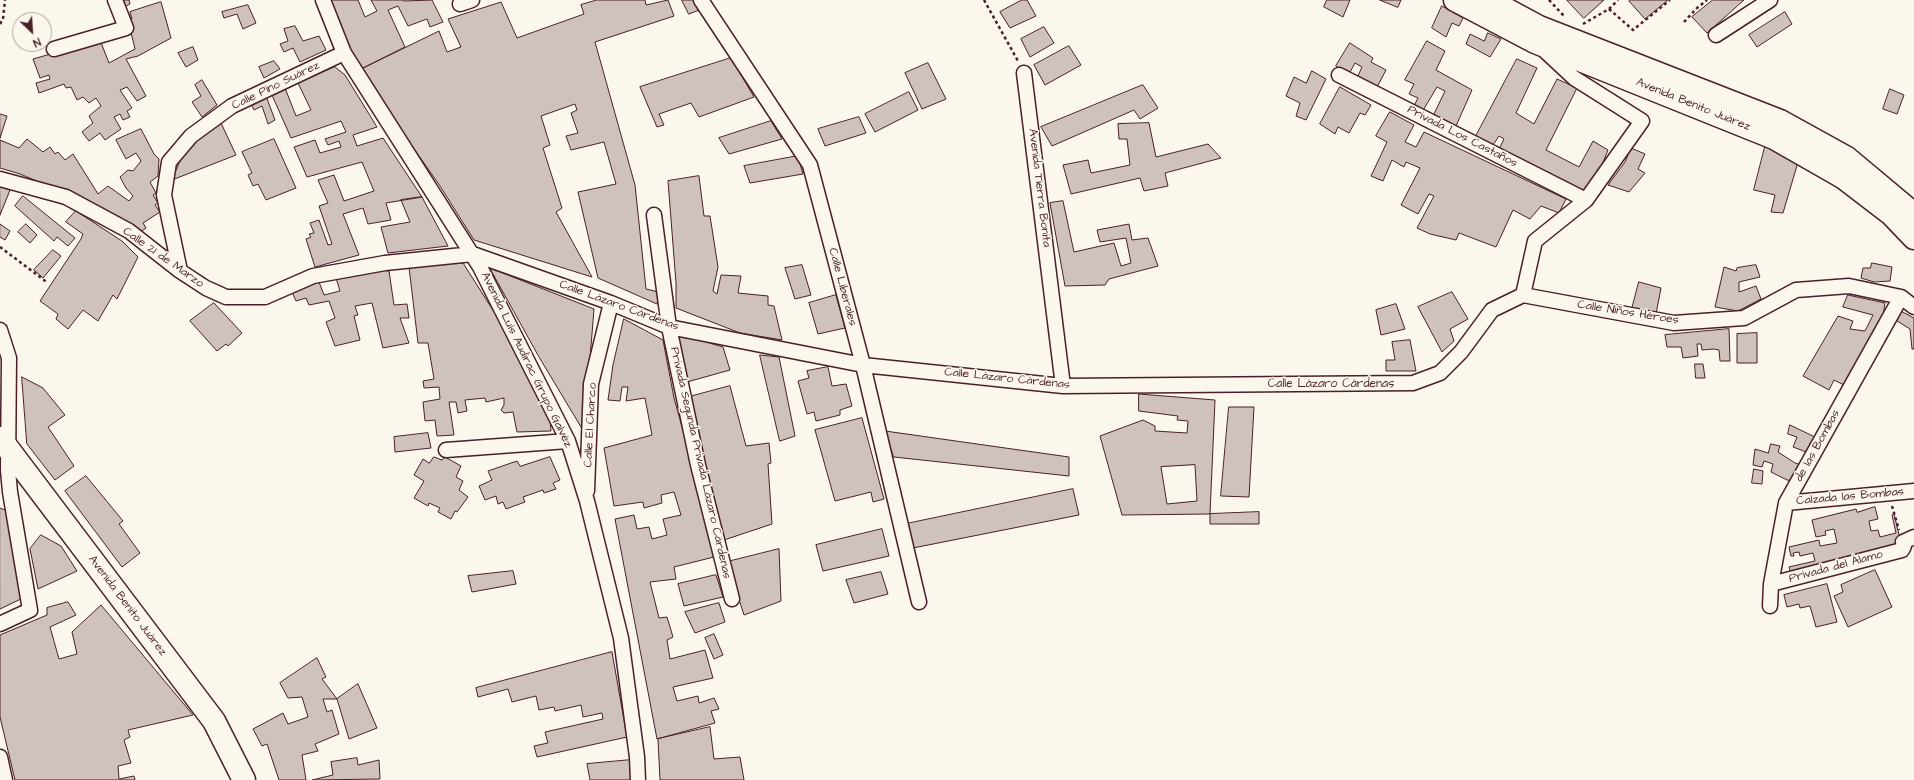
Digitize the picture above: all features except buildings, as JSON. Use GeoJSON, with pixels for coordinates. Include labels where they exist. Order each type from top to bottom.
{"type":"FeatureCollection","features":[{"type":"Feature","properties":{"kind":"main road","name":"Avenida Benito Juárez"},"geometry":{"type":"LineString","coordinates":[[1455,0],[1535,42],[1774,138],[1844,178],[1891,214],[1914,238]]}},
{"type":"Feature","properties":{"kind":"main road","name":"Avenida Benito Juárez"},"geometry":{"type":"LineString","coordinates":[[1489,0],[1540,27],[1780,121],[1847,158],[1914,214]]}},
{"type":"Feature","properties":{"kind":"main road","name":"Avenida Benito Juárez"},"geometry":{"type":"LineString","coordinates":[[4,454],[63,545],[204,725],[229,780]]}},
{"type":"Feature","properties":{"kind":"main road","name":"Avenida Benito Juárez"},"geometry":{"type":"LineString","coordinates":[[4,454],[214,721],[244,780]]}},
{"type":"Feature","properties":{"kind":"street"},"geometry":{"type":"LineString","coordinates":[[54,49],[126,28],[115,0]]}},
{"type":"Feature","properties":{"kind":"street","name":"Avenida Luís Audirac Grupo Galvéz"},"geometry":{"type":"LineString","coordinates":[[323,0],[344,53],[473,254],[568,440],[587,501],[621,638],[637,757],[638,780]]}},
{"type":"Feature","properties":{"kind":"street","name":"Calle Liberales"},"geometry":{"type":"LineString","coordinates":[[701,0],[810,165],[863,365],[919,602]]}},
{"type":"Feature","properties":{"kind":"street"},"geometry":{"type":"LineString","coordinates":[[1716,35],[1770,0]]}},
{"type":"Feature","properties":{"kind":"street"},"geometry":{"type":"LineString","coordinates":[[1523,295],[1535,241],[1586,200],[1642,120],[1574,78],[1535,42]]}},
{"type":"Feature","properties":{"kind":"street","name":"Calle Pino Suárez"},"geometry":{"type":"LineString","coordinates":[[180,271],[164,195],[169,162],[191,136],[232,106],[344,53]]}},
{"type":"Feature","properties":{"kind":"street","name":"Avenida Tierra Bonita"},"geometry":{"type":"LineString","coordinates":[[1024,73],[1063,386]]}},
{"type":"Feature","properties":{"kind":"street","name":"Privada Los Castaños"},"geometry":{"type":"LineString","coordinates":[[1338,75],[1586,200]]}},
{"type":"Feature","properties":{"kind":"street","name":"Calle 21 de Marzo"},"geometry":{"type":"LineString","coordinates":[[0,179],[66,197],[129,231],[180,271],[206,288],[226,297],[265,298],[313,276],[385,263],[473,254]]}},
{"type":"Feature","properties":{"kind":"street","name":"Privada Segunda Privada Lázaro Cárdenas"},"geometry":{"type":"LineString","coordinates":[[654,215],[669,327],[698,465],[732,599]]}},
{"type":"Feature","properties":{"kind":"street","name":"Calle Lázaro Cárdenas"},"geometry":{"type":"LineString","coordinates":[[473,254],[611,303],[669,327],[863,365],[1063,386],[1413,383],[1440,373],[1461,352],[1492,310],[1523,295]]}},
{"type":"Feature","properties":{"kind":"street","name":"Calle Niños Héroes"},"geometry":{"type":"LineString","coordinates":[[1523,295],[1674,323],[1744,318],[1796,290],[1849,286],[1900,297],[1914,307]]}},
{"type":"Feature","properties":{"kind":"street","name":"de las Bombas"},"geometry":{"type":"LineString","coordinates":[[1770,606],[1771,584],[1786,503],[1900,297]]}},
{"type":"Feature","properties":{"kind":"street","name":"Calle El Charco"},"geometry":{"type":"LineString","coordinates":[[587,501],[592,384],[611,303]]}},
{"type":"Feature","properties":{"kind":"street"},"geometry":{"type":"LineString","coordinates":[[0,330],[10,358],[4,454],[5,493],[30,610],[0,624]]}},
{"type":"Feature","properties":{"kind":"street"},"geometry":{"type":"LineString","coordinates":[[446,450],[568,440]]}},
{"type":"Feature","properties":{"kind":"street","name":"Calzada las Bombas"},"geometry":{"type":"LineString","coordinates":[[1786,503],[1914,491]]}},
{"type":"Feature","properties":{"kind":"street","name":"Privada del Álamo"},"geometry":{"type":"LineString","coordinates":[[1771,584],[1906,543]]}},
{"type":"Feature","properties":{"kind":"street"},"geometry":{"type":"LineString","coordinates":[[0,757],[5,780]]}},
{"type":"Feature","properties":{"kind":"path"},"geometry":{"type":"LineString","coordinates":[[0,24],[3,19],[5,0]]}},
{"type":"Feature","properties":{"kind":"path"},"geometry":{"type":"LineString","coordinates":[[984,0],[1024,73]]}},
{"type":"Feature","properties":{"kind":"path"},"geometry":{"type":"LineString","coordinates":[[1549,0],[1571,22]]}},
{"type":"Feature","properties":{"kind":"path"},"geometry":{"type":"LineString","coordinates":[[1576,28],[1609,9],[1618,0]]}},
{"type":"Feature","properties":{"kind":"path"},"geometry":{"type":"LineString","coordinates":[[1609,9],[1633,30],[1670,0]]}},
{"type":"Feature","properties":{"kind":"path"},"geometry":{"type":"LineString","coordinates":[[1684,22],[1707,0]]}},
{"type":"Feature","properties":{"kind":"path"},"geometry":{"type":"LineString","coordinates":[[0,247],[48,283]]}},
{"type":"Feature","properties":{"kind":"path"},"geometry":{"type":"LineString","coordinates":[[1889,494],[1906,543]]}}]}
